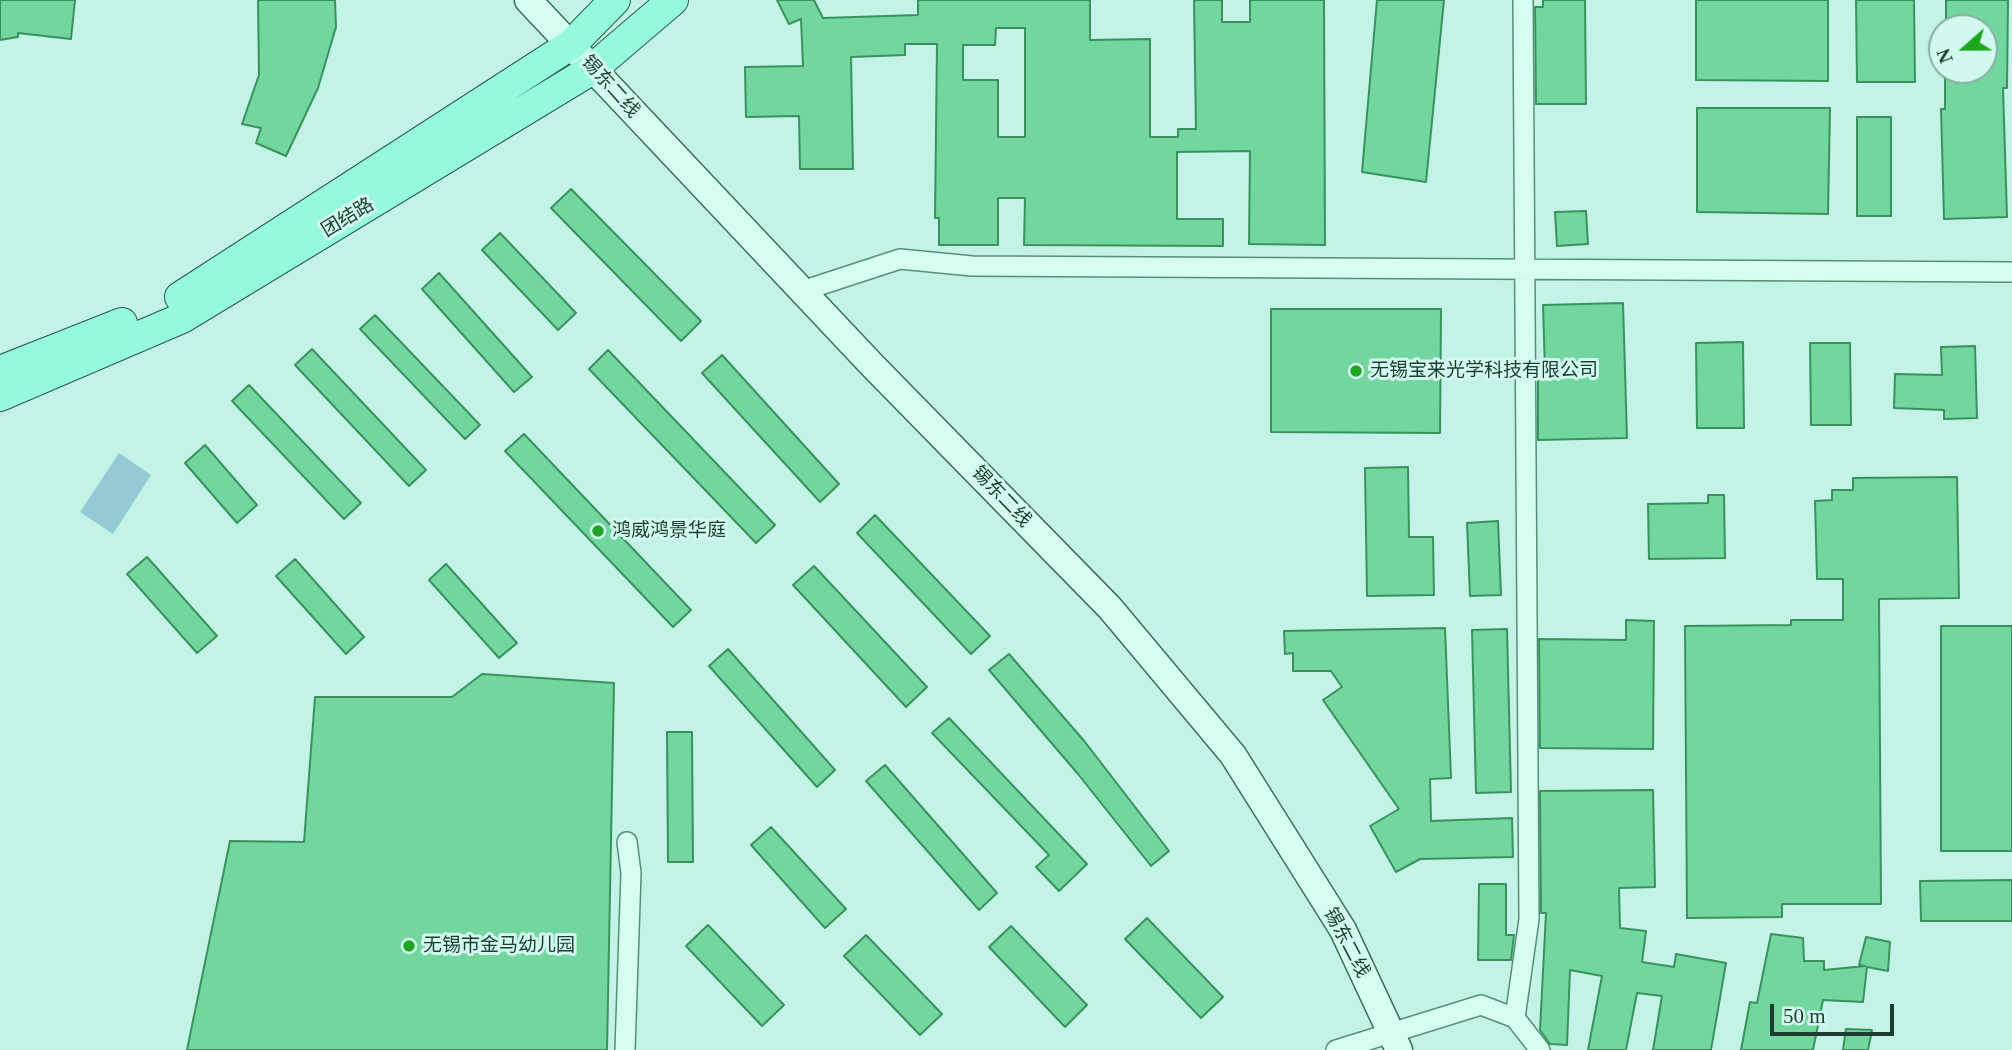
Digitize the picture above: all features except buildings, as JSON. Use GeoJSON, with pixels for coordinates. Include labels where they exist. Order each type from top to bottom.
{"type":"FeatureCollection","features":[{"type":"Feature","properties":{"kind":"main road","name":"锡东二线"},"geometry":{"type":"LineString","coordinates":[[528,0],[803,292],[1110,608],[1233,755],[1343,930],[1395,1042]]}},
{"type":"Feature","properties":{"kind":"main road","name":"团结路"},"geometry":{"type":"LineString","coordinates":[[0,371],[164,307],[572,44],[615,0]]}},
{"type":"Feature","properties":{"kind":"main road","name":"团结路"},"geometry":{"type":"LineString","coordinates":[[0,396],[182,318],[592,69],[673,0]]}},
{"type":"Feature","properties":{"kind":"street"},"geometry":{"type":"LineString","coordinates":[[1515,1018],[1529,919],[1523,0]]}},
{"type":"Feature","properties":{"kind":"street"},"geometry":{"type":"LineString","coordinates":[[803,292],[900,259],[972,266],[2012,271]]}},
{"type":"Feature","properties":{"kind":"street"},"geometry":{"type":"LineString","coordinates":[[625,1050],[631,873],[627,842]]}},
{"type":"Feature","properties":{"kind":"street"},"geometry":{"type":"LineString","coordinates":[[1336,1050],[1395,1042],[1481,1005],[1515,1018],[1540,1050]]}},
{"type":"Feature","properties":{"kind":"shaded area"},"geometry":{"type":"Polygon","coordinates":[[[119,453],[151,475],[113,534],[80,512],[119,453]]]}},
{"type":"Feature","properties":{"kind":"place","name":"无锡宝来光学科技有限公司"},"geometry":{"type":"Point","coordinates":[1356,371]}},
{"type":"Feature","properties":{"kind":"place","name":"鸿威鸿景华庭"},"geometry":{"type":"Point","coordinates":[598,531]}},
{"type":"Feature","properties":{"kind":"place","name":"无锡市金马幼儿园"},"geometry":{"type":"Point","coordinates":[409,946]}}]}
